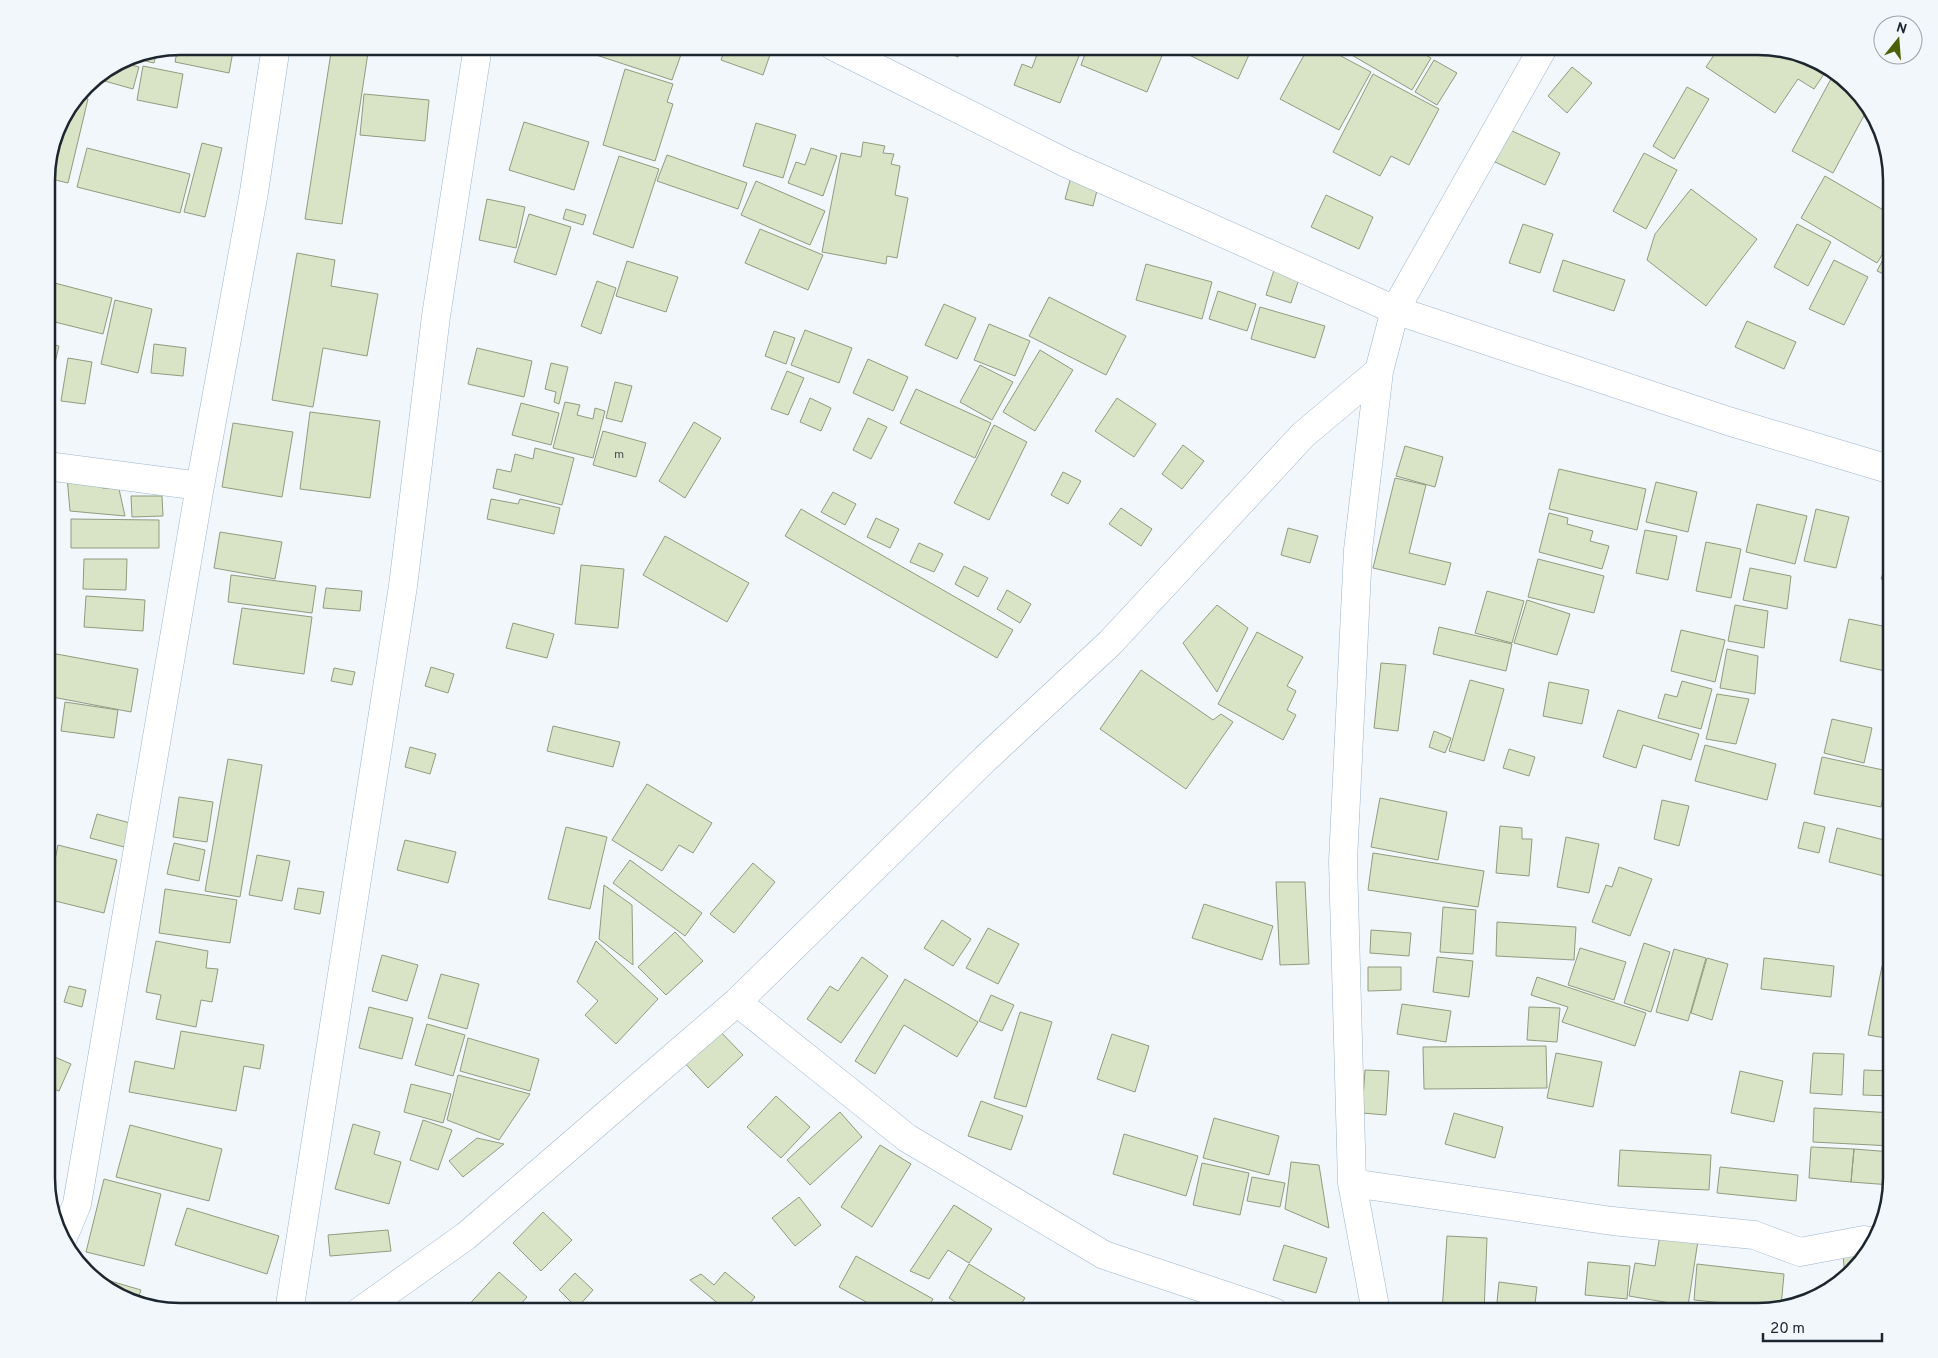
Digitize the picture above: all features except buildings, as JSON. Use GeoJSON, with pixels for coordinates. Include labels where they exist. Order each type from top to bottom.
{"type":"FeatureCollection","features":[{"type":"Feature","properties":{"kind":"street"},"geometry":{"type":"LineString","coordinates":[[66,1230],[77,1204],[200,486],[254,192],[275,55]]}},
{"type":"Feature","properties":{"kind":"street"},"geometry":{"type":"LineString","coordinates":[[290,1303],[403,586],[436,316],[477,55]]}},
{"type":"Feature","properties":{"kind":"street"},"geometry":{"type":"LineString","coordinates":[[851,55],[1066,163],[1395,310],[1728,420],[1883,467]]}},
{"type":"Feature","properties":{"kind":"street"},"geometry":{"type":"LineString","coordinates":[[1374,1303],[1352,1183],[1343,861],[1358,550],[1379,371],[1395,310],[1539,55]]}},
{"type":"Feature","properties":{"kind":"street"},"geometry":{"type":"LineString","coordinates":[[372,1303],[466,1236],[737,1002],[985,760],[1110,643],[1303,435],[1379,371]]}},
{"type":"Feature","properties":{"kind":"street"},"geometry":{"type":"LineString","coordinates":[[55,467],[200,486]]}},
{"type":"Feature","properties":{"kind":"street"},"geometry":{"type":"LineString","coordinates":[[737,1002],[907,1138],[1104,1255],[1247,1303]]}},
{"type":"Feature","properties":{"kind":"street"},"geometry":{"type":"LineString","coordinates":[[1352,1183],[1612,1221],[1754,1235],[1800,1252],[1866,1240]]}}]}
